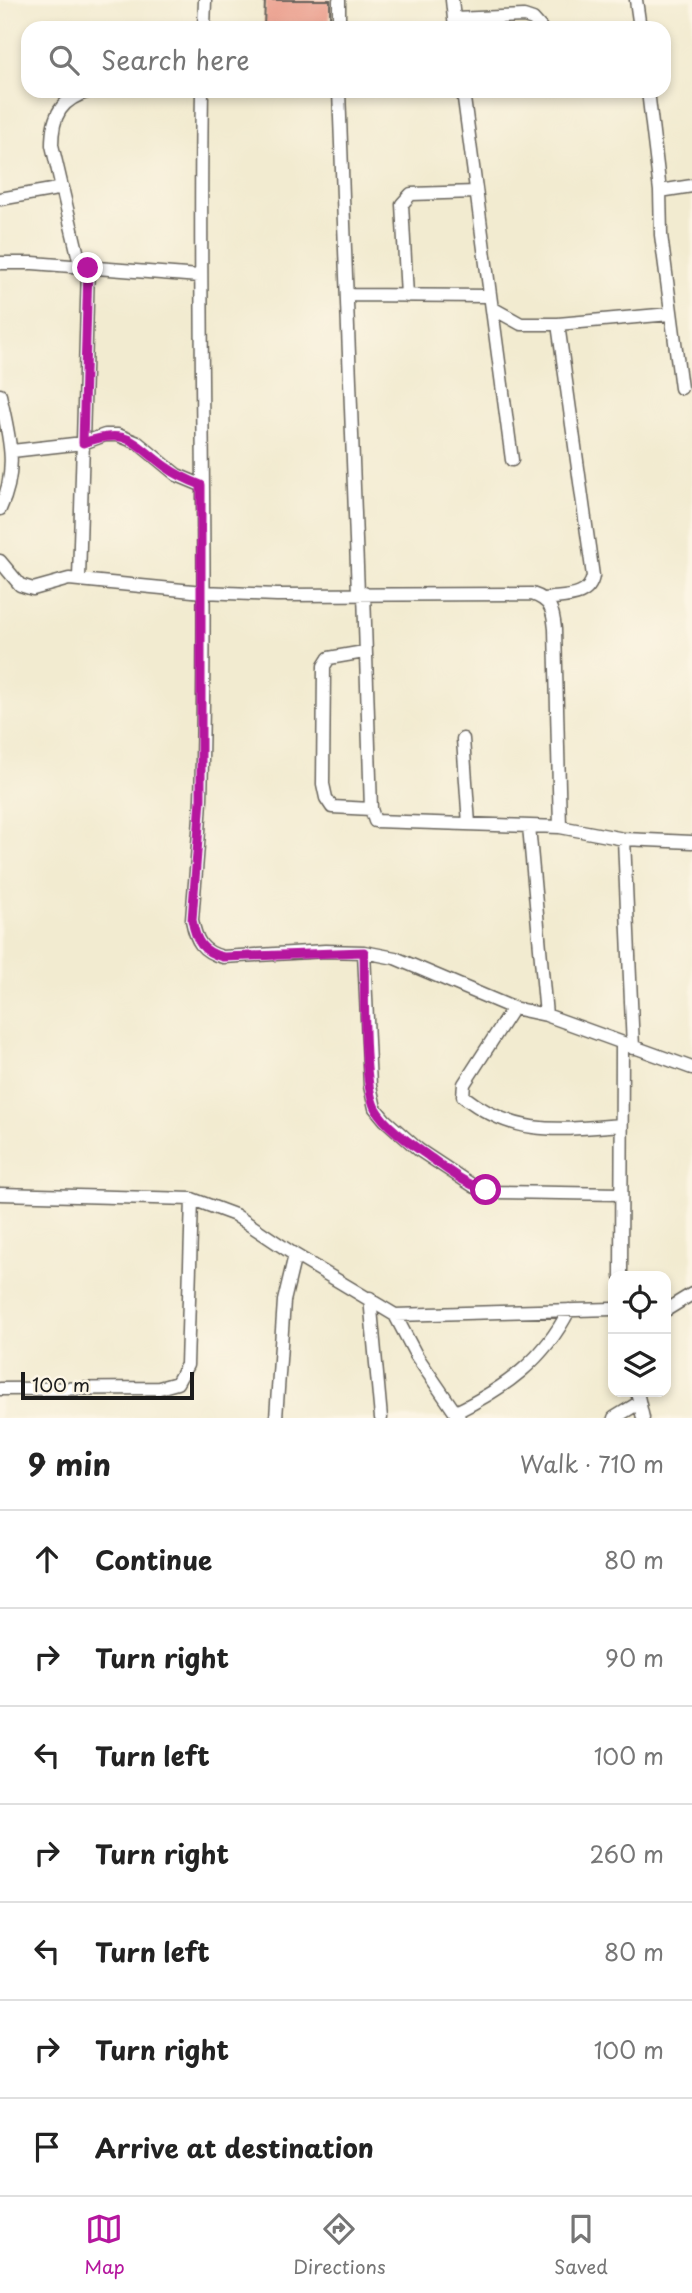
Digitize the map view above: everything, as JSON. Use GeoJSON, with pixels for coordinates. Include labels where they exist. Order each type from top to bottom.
{"type":"FeatureCollection","features":[{"type":"Feature","properties":{"kind":"street"},"geometry":{"type":"LineString","coordinates":[[204,21],[205,0]]}},
{"type":"Feature","properties":{"kind":"street"},"geometry":{"type":"LineString","coordinates":[[339,0],[339,21]]}},
{"type":"Feature","properties":{"kind":"street"},"geometry":{"type":"LineString","coordinates":[[452,0],[455,21]]}},
{"type":"Feature","properties":{"kind":"street"},"geometry":{"type":"LineString","coordinates":[[636,0],[639,21]]}},
{"type":"Feature","properties":{"kind":"street"},"geometry":{"type":"LineString","coordinates":[[481,21],[524,16],[535,21]]}},
{"type":"Feature","properties":{"kind":"street"},"geometry":{"type":"LineString","coordinates":[[75,98],[63,104],[53,122],[52,145],[85,268],[79,579]]}},
{"type":"Feature","properties":{"kind":"street"},"geometry":{"type":"LineString","coordinates":[[202,98],[199,276],[203,592],[201,799],[192,920],[195,935],[211,954],[223,957],[364,952],[413,965],[513,1008],[546,1015],[692,1068]]}},
{"type":"Feature","properties":{"kind":"street"},"geometry":{"type":"LineString","coordinates":[[339,98],[371,809],[375,821],[560,827],[624,839],[692,842]]}},
{"type":"Feature","properties":{"kind":"street"},"geometry":{"type":"LineString","coordinates":[[464,98],[512,460]]}},
{"type":"Feature","properties":{"kind":"street"},"geometry":{"type":"LineString","coordinates":[[649,98],[660,191],[661,235],[681,388]]}},
{"type":"Feature","properties":{"kind":"street"},"geometry":{"type":"LineString","coordinates":[[660,191],[692,186]]}},
{"type":"Feature","properties":{"kind":"street"},"geometry":{"type":"LineString","coordinates":[[0,199],[63,188]]}},
{"type":"Feature","properties":{"kind":"street"},"geometry":{"type":"LineString","coordinates":[[407,296],[402,204],[404,198],[411,194],[476,192]]}},
{"type":"Feature","properties":{"kind":"street"},"geometry":{"type":"LineString","coordinates":[[0,263],[33,263],[199,276]]}},
{"type":"Feature","properties":{"kind":"street"},"geometry":{"type":"LineString","coordinates":[[348,295],[491,302],[521,324],[558,324],[670,314]]}},
{"type":"Feature","properties":{"kind":"street"},"geometry":{"type":"LineString","coordinates":[[0,561],[24,587],[37,588],[57,580],[79,579],[203,592],[532,594],[545,598],[583,593],[591,586],[593,576],[558,324]]}},
{"type":"Feature","properties":{"kind":"street"},"geometry":{"type":"LineString","coordinates":[[0,395],[12,451],[12,472],[0,509]]}},
{"type":"Feature","properties":{"kind":"street"},"geometry":{"type":"LineString","coordinates":[[12,451],[83,443],[105,435],[130,439],[177,475],[201,485]]}},
{"type":"Feature","properties":{"kind":"street"},"geometry":{"type":"LineString","coordinates":[[545,598],[551,608],[555,629],[560,827]]}},
{"type":"Feature","properties":{"kind":"street"},"geometry":{"type":"LineString","coordinates":[[364,652],[329,658],[324,666],[323,784],[326,798],[332,807],[371,809]]}},
{"type":"Feature","properties":{"kind":"street"},"geometry":{"type":"LineString","coordinates":[[463,739],[469,824]]}},
{"type":"Feature","properties":{"kind":"street"},"geometry":{"type":"LineString","coordinates":[[529,826],[546,1015]]}},
{"type":"Feature","properties":{"kind":"street"},"geometry":{"type":"LineString","coordinates":[[621,1271],[621,1125],[627,1046],[624,839]]}},
{"type":"Feature","properties":{"kind":"street"},"geometry":{"type":"LineString","coordinates":[[364,952],[370,1086],[375,1108],[385,1120],[419,1150],[475,1187],[495,1192],[620,1194]]}},
{"type":"Feature","properties":{"kind":"street"},"geometry":{"type":"LineString","coordinates":[[513,1008],[464,1084],[463,1096],[493,1116],[521,1127],[536,1129],[621,1125]]}},
{"type":"Feature","properties":{"kind":"street"},"geometry":{"type":"LineString","coordinates":[[0,1194],[192,1199],[235,1215],[295,1255],[395,1315],[416,1355],[458,1415],[519,1375],[547,1347],[569,1310]]}},
{"type":"Feature","properties":{"kind":"street"},"geometry":{"type":"LineString","coordinates":[[0,1389],[159,1388],[177,1382],[187,1366],[192,1199]]}},
{"type":"Feature","properties":{"kind":"street"},"geometry":{"type":"LineString","coordinates":[[276,1418],[284,1301],[295,1255]]}},
{"type":"Feature","properties":{"kind":"street"},"geometry":{"type":"LineString","coordinates":[[671,1307],[692,1294]]}},
{"type":"Feature","properties":{"kind":"street"},"geometry":{"type":"LineString","coordinates":[[370,1298],[381,1418]]}},
{"type":"Feature","properties":{"kind":"street"},"geometry":{"type":"LineString","coordinates":[[395,1315],[608,1309]]}},
{"type":"Feature","properties":{"kind":"street"},"geometry":{"type":"LineString","coordinates":[[614,1418],[637,1398],[643,1418]]}},
{"type":"Feature","properties":{"kind":"building"},"geometry":{"type":"Polygon","coordinates":[[[265,0],[330,0],[330,21],[264,21],[265,0]]]}},
{"type":"Feature","properties":{"kind":"route"},"geometry":{"type":"LineString","coordinates":[[88,268],[83,443],[105,435],[130,439],[177,475],[201,485],[201,799],[192,920],[195,935],[201,946],[211,954],[223,957],[325,951],[364,952],[368,1065],[375,1108],[419,1150],[456,1176],[486,1190]]}}]}
